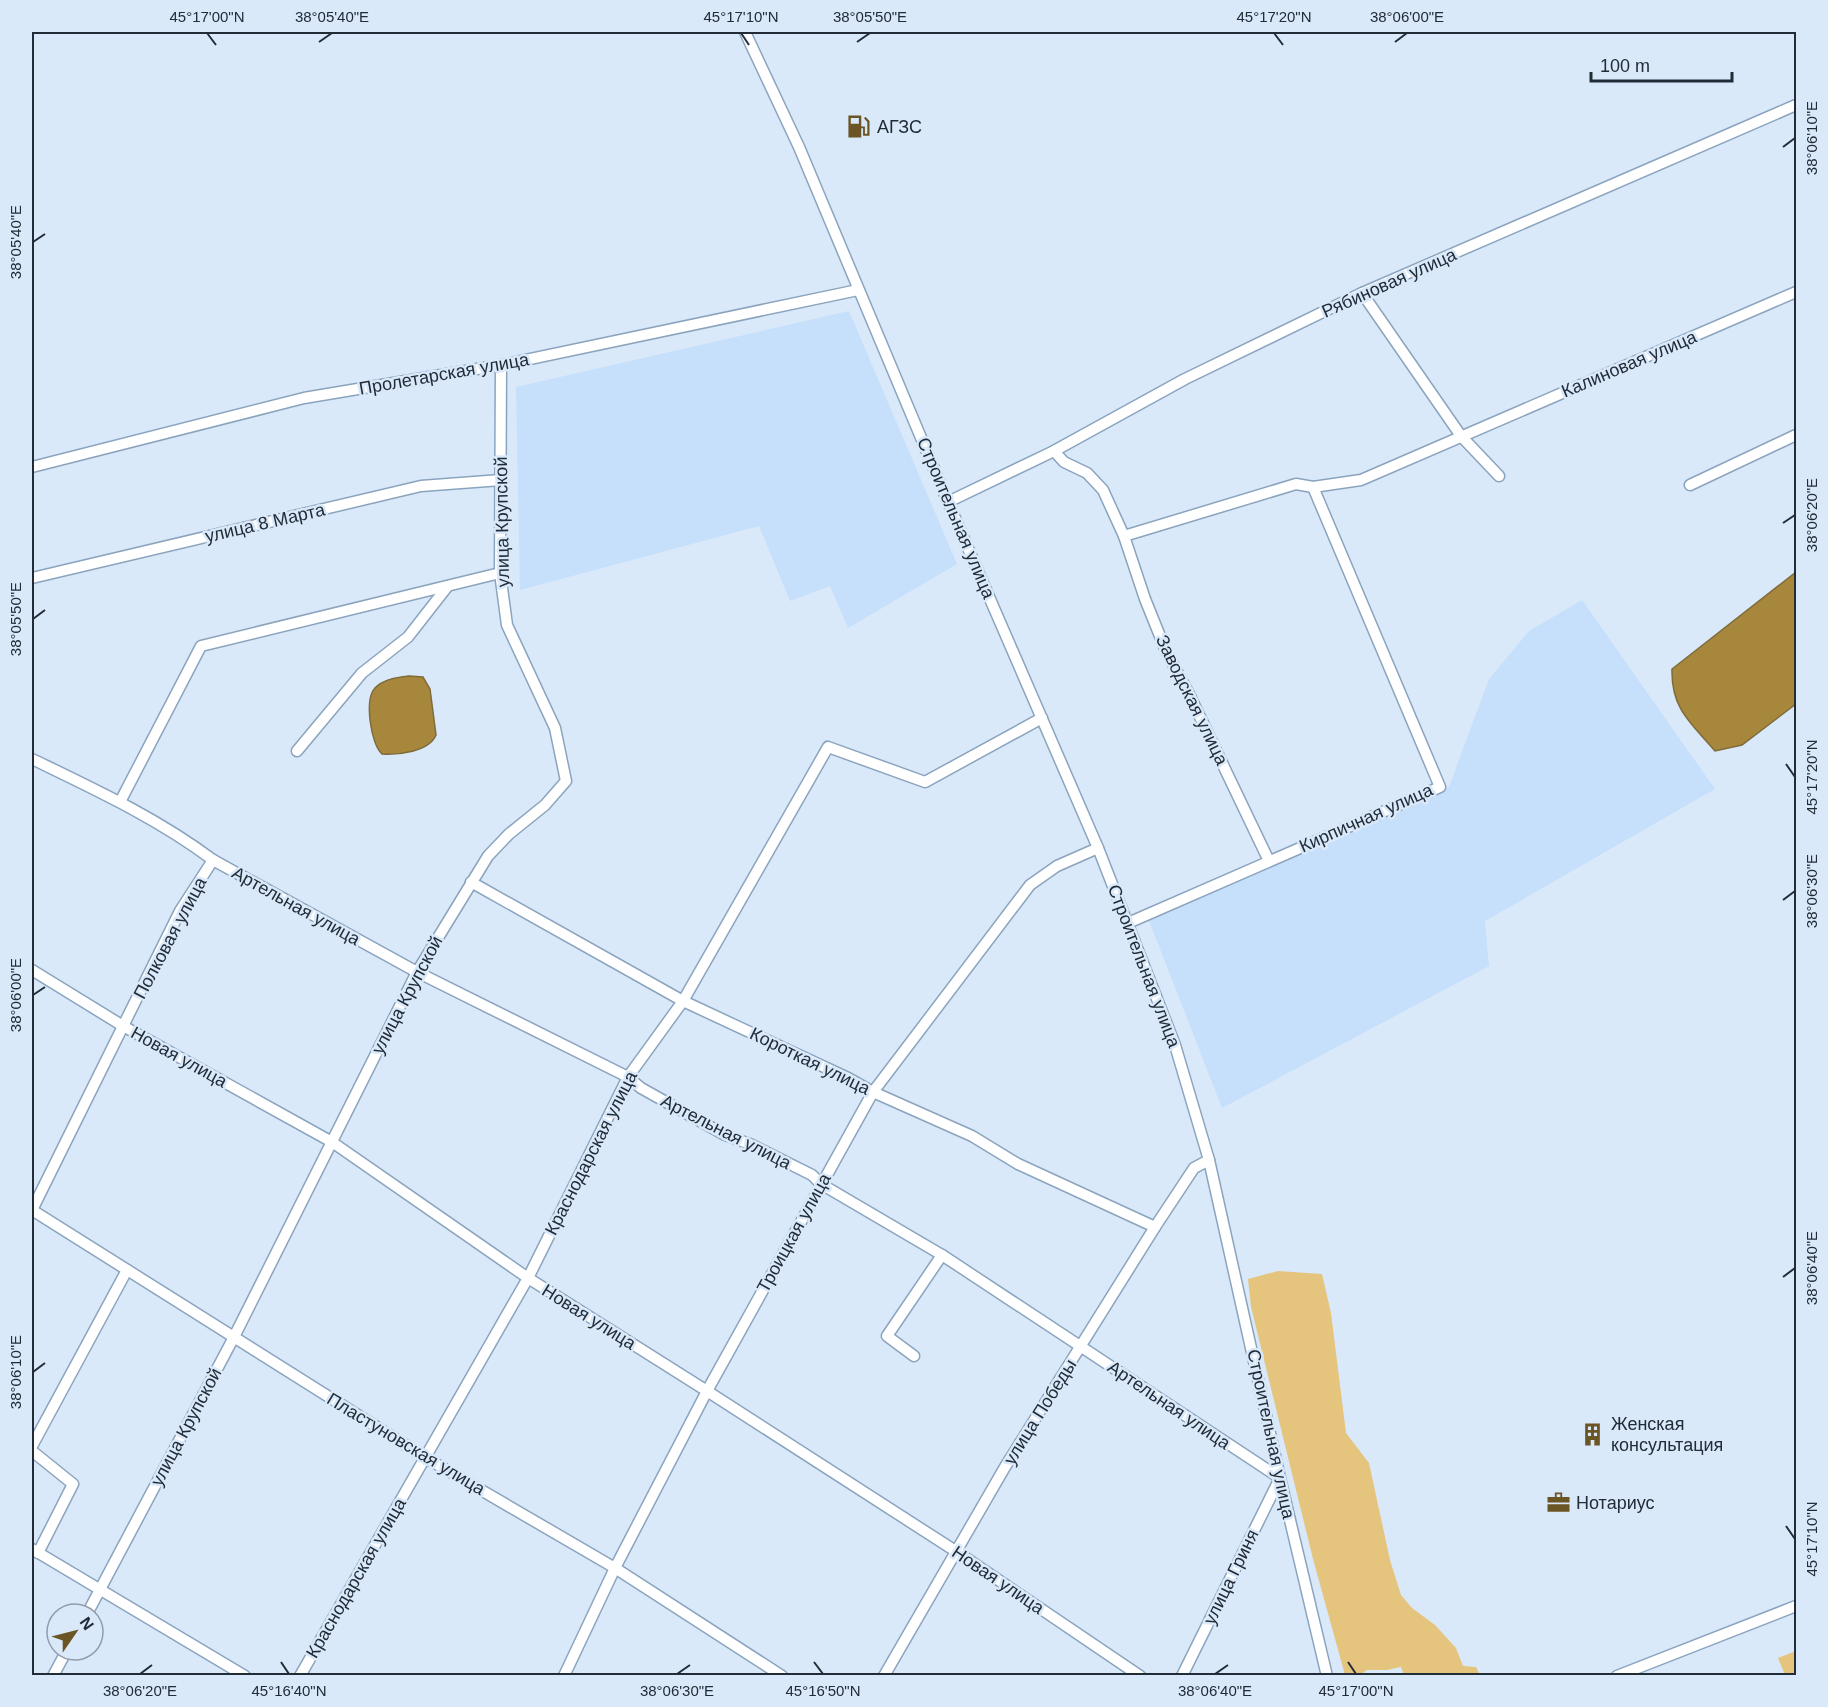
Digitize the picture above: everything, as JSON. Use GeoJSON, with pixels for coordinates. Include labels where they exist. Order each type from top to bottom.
{"type":"FeatureCollection","features":[{"type":"Feature","properties":{"kind":"street","name":"Строительная улица"},"geometry":{"type":"LineString","coordinates":[[745,32],[799,147],[948,502],[1098,848],[1175,1045],[1209,1160],[1280,1478],[1328,1676]]}},
{"type":"Feature","properties":{"kind":"street","name":"Рябиновая улица"},"geometry":{"type":"LineString","coordinates":[[948,502],[1054,451],[1185,379],[1362,293],[1797,105]]}},
{"type":"Feature","properties":{"kind":"street","name":"Пролетарская улица"},"geometry":{"type":"LineString","coordinates":[[32,467],[304,398],[501,365],[858,290]]}},
{"type":"Feature","properties":{"kind":"street","name":"Калиновая улица"},"geometry":{"type":"LineString","coordinates":[[1124,536],[1296,484],[1313,487],[1361,480],[1797,292]]}},
{"type":"Feature","properties":{"kind":"street"},"geometry":{"type":"LineString","coordinates":[[1362,293],[1461,436],[1499,476]]}},
{"type":"Feature","properties":{"kind":"street","name":"улица Крупской"},"geometry":{"type":"LineString","coordinates":[[94,1602],[234,1337],[417,972],[488,856],[509,834],[545,805],[566,781],[555,728],[507,625],[500,573],[501,365]]}},
{"type":"Feature","properties":{"kind":"street"},"geometry":{"type":"LineString","coordinates":[[1690,485],[1797,435]]}},
{"type":"Feature","properties":{"kind":"street","name":"Заводская улица"},"geometry":{"type":"LineString","coordinates":[[1054,451],[1064,462],[1087,473],[1103,490],[1124,536],[1145,599],[1166,651],[1269,861]]}},
{"type":"Feature","properties":{"kind":"street","name":"улица 8 Марта"},"geometry":{"type":"LineString","coordinates":[[32,579],[421,486],[501,480]]}},
{"type":"Feature","properties":{"kind":"street","name":"Кирпичная улица"},"geometry":{"type":"LineString","coordinates":[[1128,923],[1440,787],[1313,487]]}},
{"type":"Feature","properties":{"kind":"street"},"geometry":{"type":"LineString","coordinates":[[120,802],[201,646],[500,573]]}},
{"type":"Feature","properties":{"kind":"street"},"geometry":{"type":"LineString","coordinates":[[297,751],[362,673],[408,637],[447,586]]}},
{"type":"Feature","properties":{"kind":"street","name":"Краснодарская улица"},"geometry":{"type":"LineString","coordinates":[[300,1676],[528,1278],[628,1077],[683,1000],[828,747],[925,782],[1042,718]]}},
{"type":"Feature","properties":{"kind":"street","name":"Артельная улица"},"geometry":{"type":"LineString","coordinates":[[32,759],[120,802],[196,847],[213,860],[417,972],[628,1077],[641,1088],[725,1135],[750,1144],[812,1174],[821,1184],[942,1255],[1280,1478]]}},
{"type":"Feature","properties":{"kind":"street","name":"Троицкая улица"},"geometry":{"type":"LineString","coordinates":[[564,1676],[615,1568],[707,1391],[873,1092],[1030,885],[1057,866],[1098,848]]}},
{"type":"Feature","properties":{"kind":"street","name":"Полковая улица"},"geometry":{"type":"LineString","coordinates":[[32,1210],[180,911],[213,860]]}},
{"type":"Feature","properties":{"kind":"street","name":"Короткая улица"},"geometry":{"type":"LineString","coordinates":[[471,882],[683,1000],[873,1092],[972,1136],[1018,1164],[1155,1227]]}},
{"type":"Feature","properties":{"kind":"street","name":"Новая улица"},"geometry":{"type":"LineString","coordinates":[[32,970],[123,1026],[332,1142],[528,1278],[957,1552],[1140,1676]]}},
{"type":"Feature","properties":{"kind":"street","name":"улица Победы"},"geometry":{"type":"LineString","coordinates":[[884,1676],[1005,1467],[1155,1227],[1194,1168],[1209,1160]]}},
{"type":"Feature","properties":{"kind":"street","name":"Пластуновская улица"},"geometry":{"type":"LineString","coordinates":[[32,1210],[426,1458],[615,1568],[782,1676]]}},
{"type":"Feature","properties":{"kind":"street"},"geometry":{"type":"LineString","coordinates":[[914,1356],[887,1336],[942,1255]]}},
{"type":"Feature","properties":{"kind":"street"},"geometry":{"type":"LineString","coordinates":[[127,1270],[32,1448],[73,1484],[35,1551],[245,1676]]}},
{"type":"Feature","properties":{"kind":"street","name":"улица Гриня"},"geometry":{"type":"LineString","coordinates":[[1182,1676],[1280,1478]]}},
{"type":"Feature","properties":{"kind":"street"},"geometry":{"type":"LineString","coordinates":[[1617,1676],[1797,1606]]}},
{"type":"Feature","properties":{"kind":"street"},"geometry":{"type":"LineString","coordinates":[[53,1676],[61,1662]]}},
{"type":"Feature","properties":{"kind":"shaded area"},"geometry":{"type":"Polygon","coordinates":[[[849,311],[957,564],[848,628],[830,586],[790,601],[759,526],[520,590],[516,387],[849,311]]]}},
{"type":"Feature","properties":{"kind":"shaded area"},"geometry":{"type":"Polygon","coordinates":[[[1796,572],[1796,704],[1742,745],[1715,751],[1679,705],[1675,695],[1672,669],[1796,572]]]}},
{"type":"Feature","properties":{"kind":"shaded area"},"geometry":{"type":"Polygon","coordinates":[[[1582,600],[1715,789],[1485,921],[1489,966],[1222,1108],[1148,918],[1449,787],[1489,679],[1529,631],[1582,600]]]}},
{"type":"Feature","properties":{"kind":"shaded area"},"geometry":{"type":"Polygon","coordinates":[[[409,676],[423,677],[430,689],[436,735],[432,741],[420,749],[404,753],[382,754],[375,741],[370,722],[372,694],[382,682],[409,676]]]}},
{"type":"Feature","properties":{"kind":"shaded area"},"geometry":{"type":"Polygon","coordinates":[[[1278,1271],[1322,1274],[1331,1313],[1346,1433],[1369,1463],[1390,1560],[1401,1595],[1412,1608],[1435,1625],[1456,1648],[1463,1666],[1476,1667],[1480,1675],[1404,1675],[1401,1667],[1367,1670],[1360,1675],[1345,1675],[1313,1559],[1251,1307],[1248,1279],[1278,1271]]]}},
{"type":"Feature","properties":{"kind":"shaded area"},"geometry":{"type":"Polygon","coordinates":[[[1796,1651],[1796,1675],[1785,1675],[1778,1658],[1796,1651]]]}},
{"type":"Feature","properties":{"kind":"place","name":"АГЗС"},"geometry":{"type":"Point","coordinates":[859,127]}},
{"type":"Feature","properties":{"kind":"place","name":"Женская консультация"},"geometry":{"type":"Point","coordinates":[1593,1434]}},
{"type":"Feature","properties":{"kind":"place","name":"Нотариус"},"geometry":{"type":"Point","coordinates":[1558,1503]}}]}
